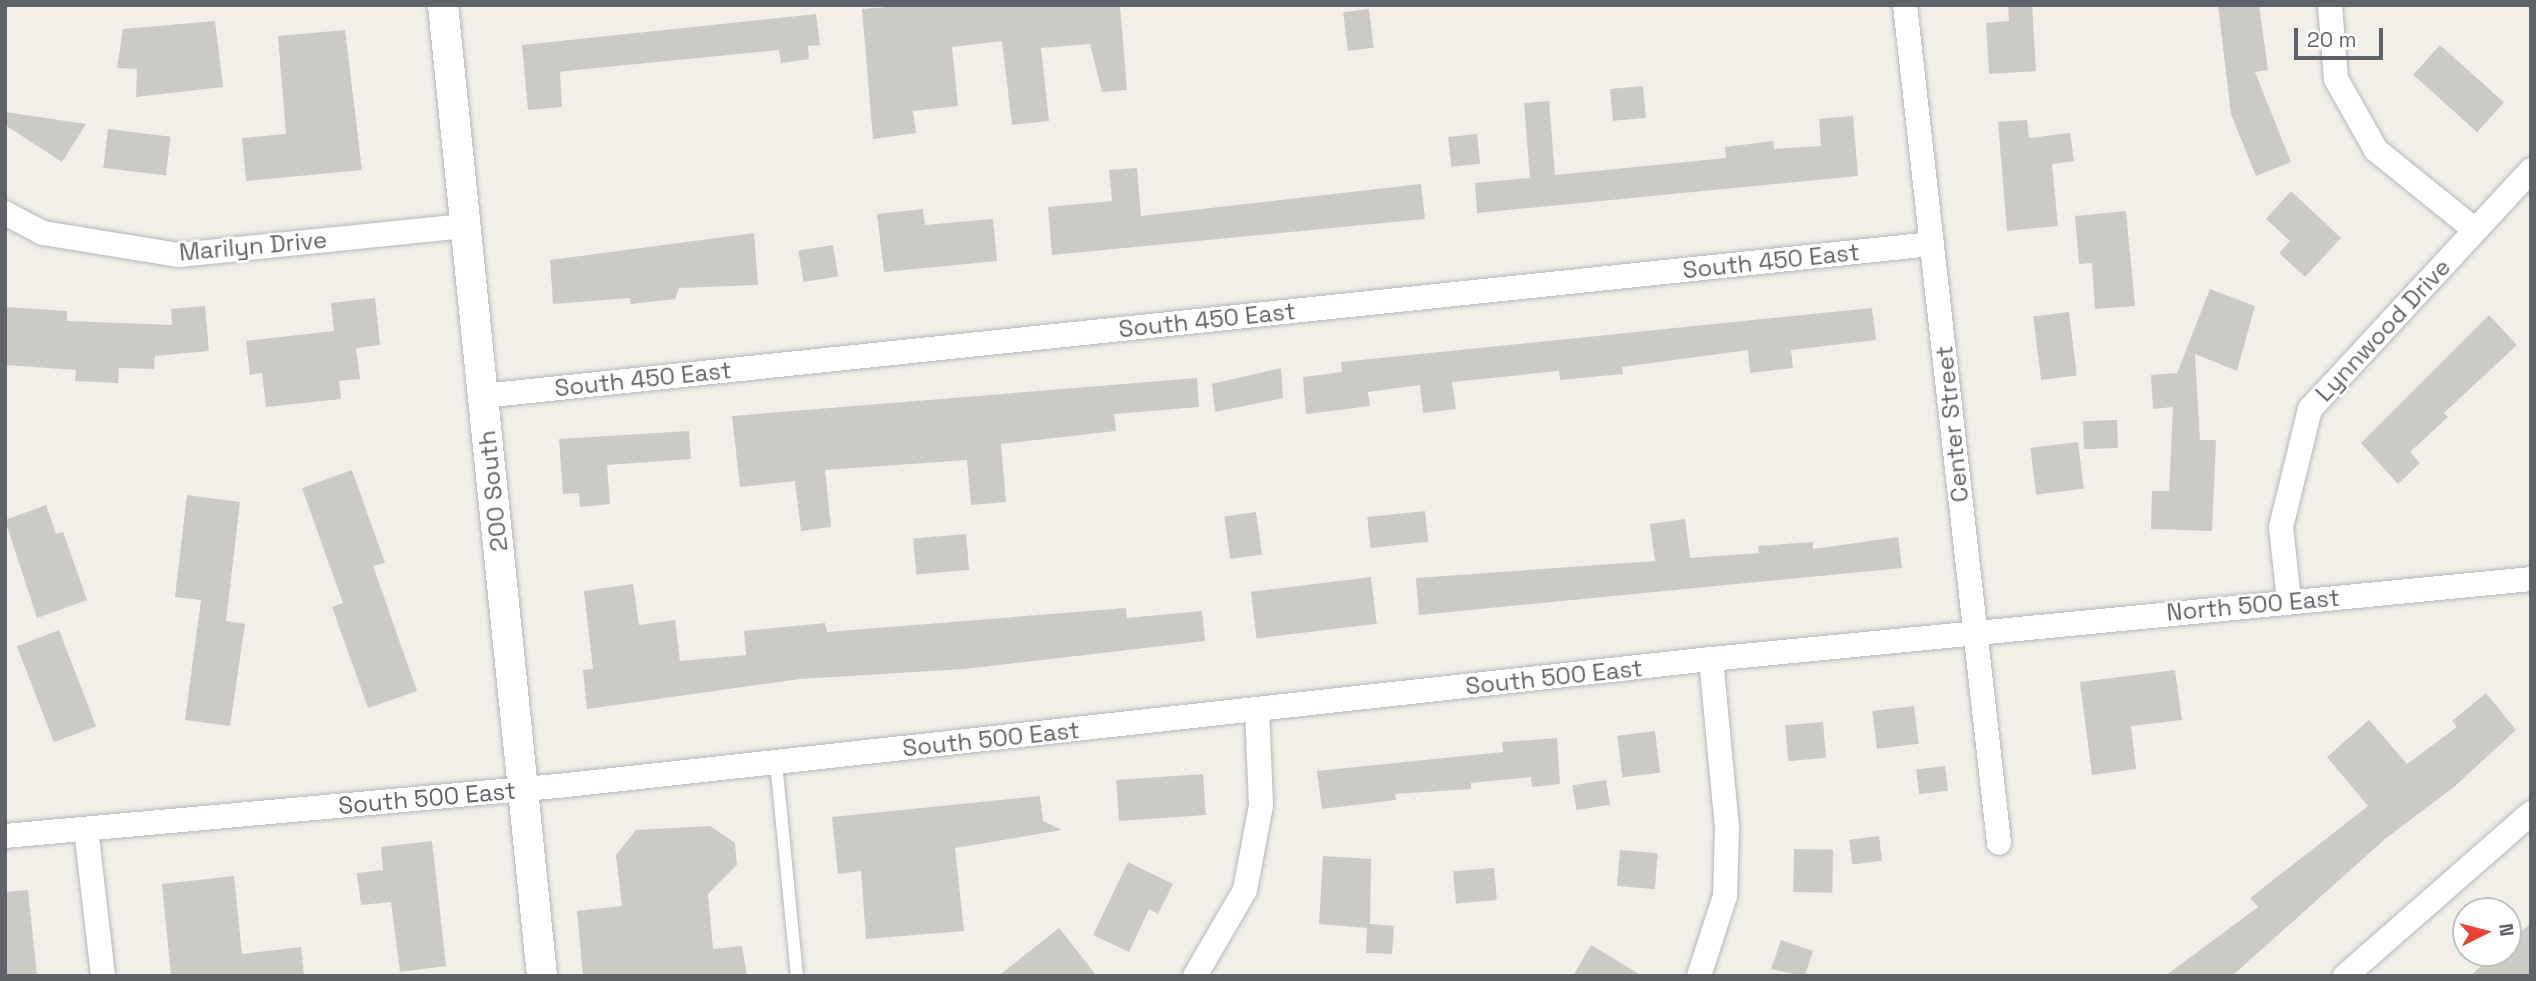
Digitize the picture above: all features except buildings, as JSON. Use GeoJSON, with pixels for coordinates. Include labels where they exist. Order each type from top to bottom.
{"type":"FeatureCollection","features":[{"type":"Feature","properties":{"kind":"street","name":"200 South"},"geometry":{"type":"LineString","coordinates":[[443,5],[542,976]]}},
{"type":"Feature","properties":{"kind":"street","name":"Center Street"},"geometry":{"type":"LineString","coordinates":[[1905,5],[1999,843]]}},
{"type":"Feature","properties":{"kind":"street"},"geometry":{"type":"LineString","coordinates":[[2330,5],[2336,79],[2376,150],[2475,230]]}},
{"type":"Feature","properties":{"kind":"street","name":"Lynnwood Drive"},"geometry":{"type":"LineString","coordinates":[[2289,600],[2281,527],[2310,409],[2531,170]]}},
{"type":"Feature","properties":{"kind":"street","name":"Marilyn Drive"},"geometry":{"type":"LineString","coordinates":[[5,214],[43,233],[179,255],[466,226]]}},
{"type":"Feature","properties":{"kind":"street","name":"South 450 East"},"geometry":{"type":"LineString","coordinates":[[483,396],[1932,243]]}},
{"type":"Feature","properties":{"kind":"street","name":"North 500 East"},"geometry":{"type":"LineString","coordinates":[[1975,633],[2289,600],[2531,579]]}},
{"type":"Feature","properties":{"kind":"street","name":"South 500 East"},"geometry":{"type":"LineString","coordinates":[[5,836],[523,789],[1257,711],[1711,659],[1975,633]]}},
{"type":"Feature","properties":{"kind":"street"},"geometry":{"type":"LineString","coordinates":[[1699,976],[1726,882],[1711,659]]}},
{"type":"Feature","properties":{"kind":"street"},"geometry":{"type":"LineString","coordinates":[[1195,976],[1245,890],[1261,805],[1257,711]]}},
{"type":"Feature","properties":{"kind":"street"},"geometry":{"type":"LineString","coordinates":[[2345,976],[2531,813]]}},
{"type":"Feature","properties":{"kind":"street"},"geometry":{"type":"LineString","coordinates":[[86,829],[103,976]]}},
{"type":"Feature","properties":{"kind":"lane"},"geometry":{"type":"LineString","coordinates":[[776,762],[797,976]]}}]}
